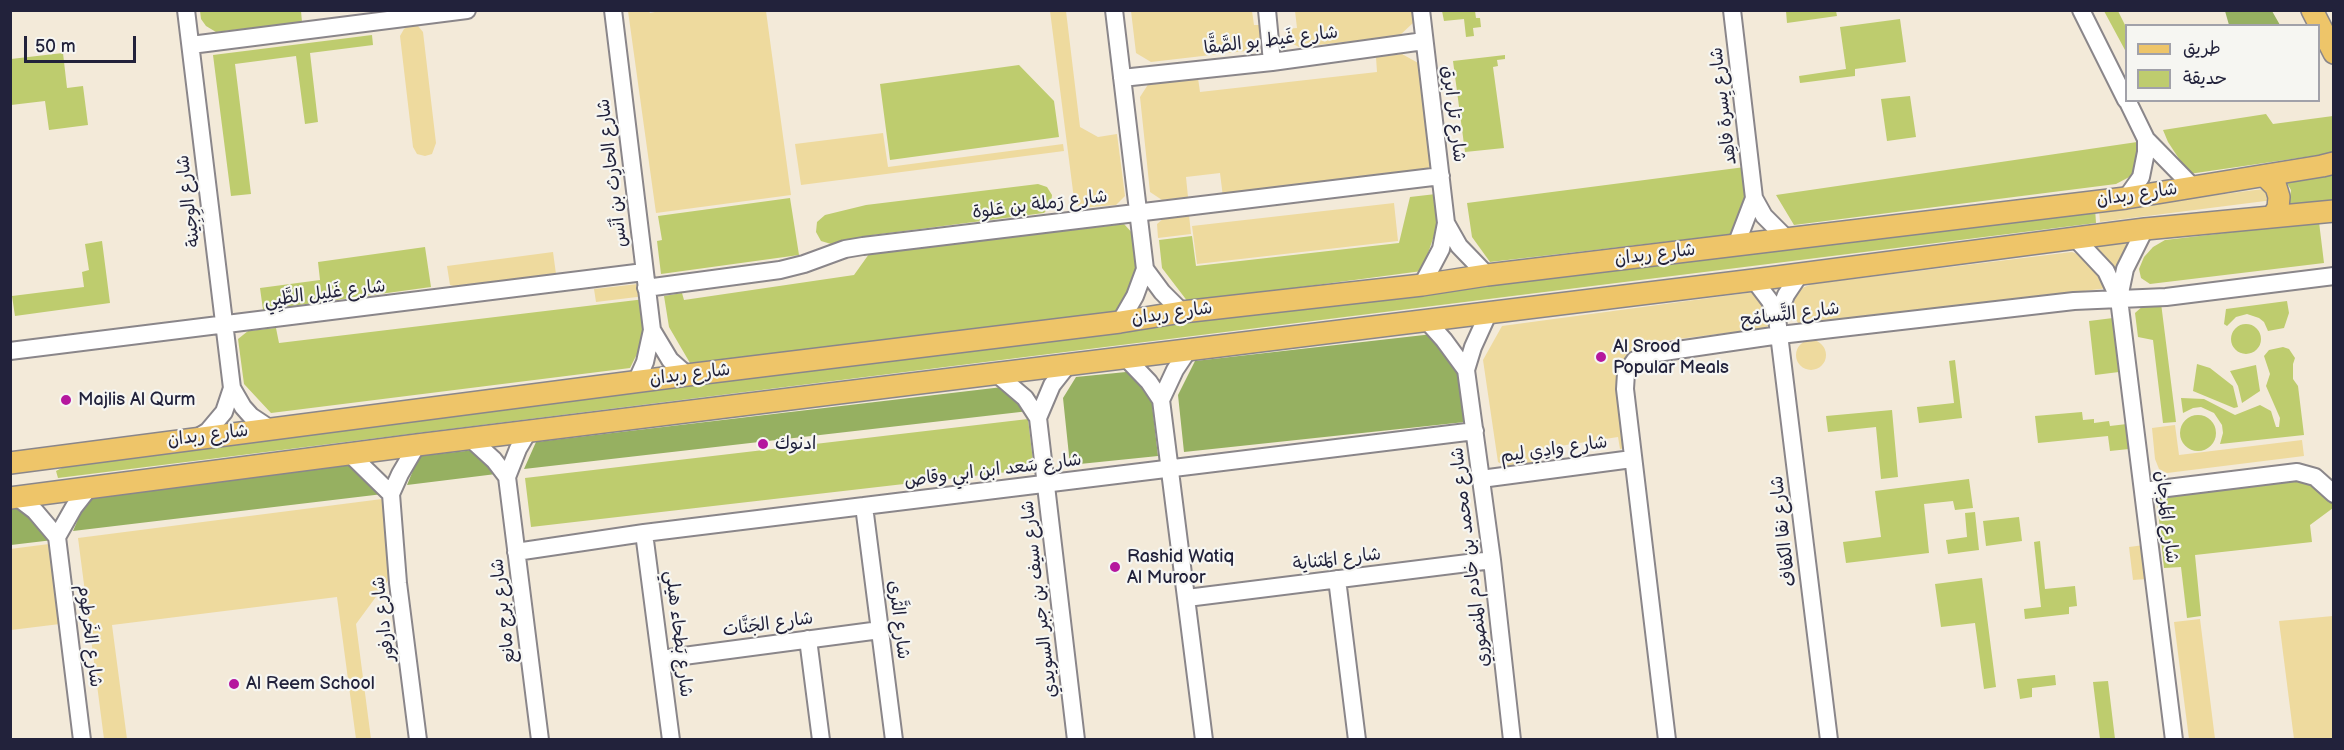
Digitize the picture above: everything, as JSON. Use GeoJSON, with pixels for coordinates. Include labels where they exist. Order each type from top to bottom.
{"type":"FeatureCollection","features":[{"type":"Feature","properties":{"kind":"main road"},"geometry":{"type":"LineString","coordinates":[[2312,10],[2319,24]]}},
{"type":"Feature","properties":{"kind":"main road"},"geometry":{"type":"LineString","coordinates":[[2320,26],[2334,53]]}},
{"type":"Feature","properties":{"kind":"main road","name":"شارع ربدان"},"geometry":{"type":"LineString","coordinates":[[10,463],[198,437],[1120,322],[1182,312],[1422,285],[1786,238],[2126,198],[2334,163]]}},
{"type":"Feature","properties":{"kind":"main road"},"geometry":{"type":"LineString","coordinates":[[2265,176],[2276,187],[2279,197],[2278,208],[2272,217]]}},
{"type":"Feature","properties":{"kind":"main road","name":"شارع ربدان"},"geometry":{"type":"LineString","coordinates":[[14,498],[471,439],[1187,352],[2145,229],[2334,212]]}},
{"type":"Feature","properties":{"kind":"street","name":"شارع الوِجِينة"},"geometry":{"type":"LineString","coordinates":[[186,10],[231,388],[251,416],[270,428]]}},
{"type":"Feature","properties":{"kind":"street"},"geometry":{"type":"LineString","coordinates":[[191,45],[467,10]]}},
{"type":"Feature","properties":{"kind":"street","name":"شارع الحارِث بن أنَس"},"geometry":{"type":"LineString","coordinates":[[613,10],[652,330],[645,362],[636,382]]}},
{"type":"Feature","properties":{"kind":"street"},"geometry":{"type":"LineString","coordinates":[[1114,10],[1145,269],[1135,297],[1120,322]]}},
{"type":"Feature","properties":{"kind":"street"},"geometry":{"type":"LineString","coordinates":[[1267,10],[1272,62]]}},
{"type":"Feature","properties":{"kind":"street","name":"شارع تل ابرق"},"geometry":{"type":"LineString","coordinates":[[1420,10],[1446,223],[1441,249],[1422,285]]}},
{"type":"Feature","properties":{"kind":"street","name":"شارع يِسرة فاهِد"},"geometry":{"type":"LineString","coordinates":[[1732,10],[1754,198],[1764,216],[1786,238]]}},
{"type":"Feature","properties":{"kind":"street"},"geometry":{"type":"LineString","coordinates":[[2081,10],[2125,96]]}},
{"type":"Feature","properties":{"kind":"street","name":"شارع غَيط بو الصَّقَّا"},"geometry":{"type":"LineString","coordinates":[[1122,78],[1272,62],[1424,41]]}},
{"type":"Feature","properties":{"kind":"street"},"geometry":{"type":"LineString","coordinates":[[2128,102],[2146,139],[2193,188]]}},
{"type":"Feature","properties":{"kind":"street"},"geometry":{"type":"LineString","coordinates":[[2126,198],[2141,177],[2146,139]]}},
{"type":"Feature","properties":{"kind":"street","name":"شارع رَملة بن عَلوة"},"geometry":{"type":"LineString","coordinates":[[645,280],[780,270],[845,249],[863,246],[1441,176]]}},
{"type":"Feature","properties":{"kind":"street","name":"شارع يِسرة فاهِد"},"geometry":{"type":"LineString","coordinates":[[1736,246],[1754,198]]}},
{"type":"Feature","properties":{"kind":"street","name":"شارع تل ابرق"},"geometry":{"type":"LineString","coordinates":[[1446,223],[1463,251],[1487,275]]}},
{"type":"Feature","properties":{"kind":"street","name":"شارع المَرجان"},"geometry":{"type":"LineString","coordinates":[[2119,299],[2126,268],[2145,229]]}},
{"type":"Feature","properties":{"kind":"street","name":"شارع المَرجان"},"geometry":{"type":"LineString","coordinates":[[2075,238],[2097,258],[2119,299],[2174,740]]}},
{"type":"Feature","properties":{"kind":"street"},"geometry":{"type":"LineString","coordinates":[[1145,269],[1162,292],[1182,312]]}},
{"type":"Feature","properties":{"kind":"street"},"geometry":{"type":"LineString","coordinates":[[1777,318],[1786,295],[1800,274]]}},
{"type":"Feature","properties":{"kind":"street","name":"شارع التَّسامُح"},"geometry":{"type":"LineString","coordinates":[[1667,740],[1624,381],[1626,373],[1635,360],[1650,354],[1780,335],[2056,303],[2166,297],[2334,276]]}},
{"type":"Feature","properties":{"kind":"street","name":"شارع غَلِيل الطَّيِي"},"geometry":{"type":"LineString","coordinates":[[10,351],[645,280]]}},
{"type":"Feature","properties":{"kind":"street","name":"شارع نقا الكفاف"},"geometry":{"type":"LineString","coordinates":[[1754,280],[1770,301],[1777,318],[1780,335],[1829,740]]}},
{"type":"Feature","properties":{"kind":"street","name":"شارع محمد بن خادم المنصوري"},"geometry":{"type":"LineString","coordinates":[[1488,314],[1473,347],[1466,370],[1492,560],[1512,740]]}},
{"type":"Feature","properties":{"kind":"street","name":"شارع محمد بن خادم المنصوري"},"geometry":{"type":"LineString","coordinates":[[1427,321],[1466,370]]}},
{"type":"Feature","properties":{"kind":"street","name":"شارع الحارِث بن أنَس"},"geometry":{"type":"LineString","coordinates":[[652,330],[670,360],[687,375]]}},
{"type":"Feature","properties":{"kind":"street"},"geometry":{"type":"LineString","coordinates":[[1161,400],[1175,370],[1187,352]]}},
{"type":"Feature","properties":{"kind":"street"},"geometry":{"type":"LineString","coordinates":[[1125,358],[1149,382],[1161,400],[1204,740]]}},
{"type":"Feature","properties":{"kind":"street","name":"شارع سيف بن جبر السويدي"},"geometry":{"type":"LineString","coordinates":[[1066,366],[1046,396],[1038,418],[1076,740]]}},
{"type":"Feature","properties":{"kind":"street"},"geometry":{"type":"LineString","coordinates":[[998,375],[1025,398],[1038,418]]}},
{"type":"Feature","properties":{"kind":"street","name":"شارع الوِجِينة"},"geometry":{"type":"LineString","coordinates":[[198,437],[208,431],[224,412],[231,388]]}},
{"type":"Feature","properties":{"kind":"street","name":"شارع سَعد ابن ابي وقاص"},"geometry":{"type":"LineString","coordinates":[[516,552],[644,533],[1475,431]]}},
{"type":"Feature","properties":{"kind":"street","name":"شارع برج مانع"},"geometry":{"type":"LineString","coordinates":[[528,432],[518,449],[507,477],[540,740]]}},
{"type":"Feature","properties":{"kind":"street"},"geometry":{"type":"LineString","coordinates":[[471,439],[494,460],[507,477]]}},
{"type":"Feature","properties":{"kind":"street"},"geometry":{"type":"LineString","coordinates":[[351,455],[391,494],[417,446]]}},
{"type":"Feature","properties":{"kind":"street","name":"شارع وادِي لِيم"},"geometry":{"type":"LineString","coordinates":[[1481,479],[1632,459]]}},
{"type":"Feature","properties":{"kind":"street"},"geometry":{"type":"LineString","coordinates":[[2143,491],[2297,472],[2315,477],[2334,494]]}},
{"type":"Feature","properties":{"kind":"street"},"geometry":{"type":"LineString","coordinates":[[14,498],[43,519],[57,537],[74,507],[89,488]]}},
{"type":"Feature","properties":{"kind":"street","name":"شارع دارفور"},"geometry":{"type":"LineString","coordinates":[[391,494],[398,583],[418,740]]}},
{"type":"Feature","properties":{"kind":"street","name":"شارع الثَّرى"},"geometry":{"type":"LineString","coordinates":[[864,506],[894,740]]}},
{"type":"Feature","properties":{"kind":"street","name":"شارع بَطحاء هيلي"},"geometry":{"type":"LineString","coordinates":[[644,533],[671,740]]}},
{"type":"Feature","properties":{"kind":"street","name":"شارع الخَرطوم"},"geometry":{"type":"LineString","coordinates":[[57,537],[82,740]]}},
{"type":"Feature","properties":{"kind":"street","name":"شارع المَثناية"},"geometry":{"type":"LineString","coordinates":[[1187,598],[1492,560]]}},
{"type":"Feature","properties":{"kind":"street"},"geometry":{"type":"LineString","coordinates":[[1337,579],[1357,740]]}},
{"type":"Feature","properties":{"kind":"street","name":"شارع الجَنَّات"},"geometry":{"type":"LineString","coordinates":[[661,659],[880,630]]}},
{"type":"Feature","properties":{"kind":"street"},"geometry":{"type":"LineString","coordinates":[[808,639],[821,740]]}},
{"type":"Feature","properties":{"kind":"green space"},"geometry":{"type":"Polygon","coordinates":[[[200,11],[301,11],[302,22],[216,32],[206,26],[201,19],[200,11]]]}},
{"type":"Feature","properties":{"kind":"green space"},"geometry":{"type":"Polygon","coordinates":[[[1442,11],[1475,11],[1476,18],[1480,18],[1481,27],[1473,28],[1474,36],[1466,37],[1464,19],[1444,21],[1442,11]]]}},
{"type":"Feature","properties":{"kind":"green space"},"geometry":{"type":"Polygon","coordinates":[[[1786,11],[1836,11],[1837,16],[1787,23],[1786,11]]]}},
{"type":"Feature","properties":{"kind":"green space"},"geometry":{"type":"Polygon","coordinates":[[[2104,11],[2118,11],[2125,25],[2125,50],[2104,11]]]}},
{"type":"Feature","properties":{"kind":"green space"},"geometry":{"type":"Polygon","coordinates":[[[2225,11],[2272,11],[2279,24],[2229,24],[2225,11]]]}},
{"type":"Feature","properties":{"kind":"green space"},"geometry":{"type":"Polygon","coordinates":[[[1900,19],[1906,62],[1855,69],[1855,76],[1800,83],[1799,76],[1846,69],[1840,27],[1900,19]]]}},
{"type":"Feature","properties":{"kind":"green space"},"geometry":{"type":"Polygon","coordinates":[[[372,35],[373,45],[310,53],[318,122],[305,124],[296,56],[235,64],[251,194],[231,196],[213,55],[372,35]]]}},
{"type":"Feature","properties":{"kind":"green space"},"geometry":{"type":"Polygon","coordinates":[[[63,53],[67,88],[83,86],[88,125],[49,130],[45,101],[11,105],[11,59],[63,53]]]}},
{"type":"Feature","properties":{"kind":"green space"},"geometry":{"type":"Polygon","coordinates":[[[1505,55],[1505,59],[1497,60],[1498,66],[1493,67],[1504,148],[1465,152],[1453,61],[1505,55]]]}},
{"type":"Feature","properties":{"kind":"green space"},"geometry":{"type":"Polygon","coordinates":[[[1019,65],[1054,101],[1059,137],[890,160],[880,84],[1019,65]]]}},
{"type":"Feature","properties":{"kind":"green space"},"geometry":{"type":"Polygon","coordinates":[[[1910,96],[1916,137],[1887,141],[1881,99],[1910,96]]]}},
{"type":"Feature","properties":{"kind":"green space"},"geometry":{"type":"Polygon","coordinates":[[[2266,114],[2273,124],[2333,116],[2333,153],[2189,174],[2168,142],[2163,130],[2266,114]]]}},
{"type":"Feature","properties":{"kind":"green space"},"geometry":{"type":"Polygon","coordinates":[[[2144,141],[2135,174],[2116,184],[1794,225],[1776,195],[2144,141]]]}},
{"type":"Feature","properties":{"kind":"green space"},"geometry":{"type":"Polygon","coordinates":[[[2333,166],[2333,201],[2289,206],[2291,190],[2282,175],[2333,166]]]}},
{"type":"Feature","properties":{"kind":"green space"},"geometry":{"type":"Polygon","coordinates":[[[1745,167],[1749,198],[1733,234],[1490,262],[1472,237],[1467,203],[1745,167]]]}},
{"type":"Feature","properties":{"kind":"green space"},"geometry":{"type":"Polygon","coordinates":[[[1038,184],[1047,187],[1052,195],[1051,205],[1044,213],[873,235],[831,244],[821,241],[816,232],[817,222],[825,215],[866,205],[1038,184]]]}},
{"type":"Feature","properties":{"kind":"green space"},"geometry":{"type":"Polygon","coordinates":[[[1436,194],[1439,221],[1422,271],[1188,302],[1162,268],[1159,240],[1192,236],[1196,266],[1399,243],[1410,197],[1436,194]]]}},
{"type":"Feature","properties":{"kind":"green space"},"geometry":{"type":"Polygon","coordinates":[[[790,198],[799,255],[661,274],[657,241],[662,240],[658,216],[790,198]]]}},
{"type":"Feature","properties":{"kind":"green space"},"geometry":{"type":"Polygon","coordinates":[[[2095,208],[2096,223],[58,478],[56,471],[79,459],[2095,208]]]}},
{"type":"Feature","properties":{"kind":"green space"},"geometry":{"type":"Polygon","coordinates":[[[2319,222],[2324,263],[2150,284],[2141,278],[2139,269],[2144,257],[2153,247],[2165,240],[2319,222]]]}},
{"type":"Feature","properties":{"kind":"green space"},"geometry":{"type":"Polygon","coordinates":[[[1124,224],[1134,235],[1138,275],[1119,312],[690,363],[669,327],[664,296],[682,293],[684,300],[854,275],[869,254],[1124,224]]]}},
{"type":"Feature","properties":{"kind":"green space"},"geometry":{"type":"Polygon","coordinates":[[[102,241],[110,303],[15,316],[12,296],[84,287],[82,272],[89,270],[85,244],[102,241]]]}},
{"type":"Feature","properties":{"kind":"green space"},"geometry":{"type":"Polygon","coordinates":[[[425,247],[431,287],[263,310],[260,288],[320,280],[318,262],[425,247]]]}},
{"type":"Feature","properties":{"kind":"green space"},"geometry":{"type":"Polygon","coordinates":[[[645,299],[649,330],[630,368],[271,413],[244,384],[238,339],[248,331],[276,328],[279,343],[645,299]]]}},
{"type":"Feature","properties":{"kind":"green space"},"geometry":{"type":"Polygon","coordinates":[[[2287,301],[2289,313],[2284,328],[2268,331],[2264,322],[2247,314],[2236,317],[2227,326],[2224,324],[2226,309],[2287,301]]]}},
{"type":"Feature","properties":{"kind":"green space"},"geometry":{"type":"Polygon","coordinates":[[[2161,303],[2176,422],[2163,423],[2153,340],[2138,337],[2135,313],[2144,305],[2161,303]]]}},
{"type":"Feature","properties":{"kind":"green space"},"geometry":{"type":"Polygon","coordinates":[[[2113,318],[2119,372],[2095,375],[2089,321],[2113,318]]]}},
{"type":"Feature","properties":{"kind":"green space"},"geometry":{"type":"Polygon","coordinates":[[[2246,324],[2252,325],[2260,333],[2260,345],[2252,353],[2246,354],[2240,353],[2232,345],[2231,339],[2232,333],[2240,325],[2246,324]]]}},
{"type":"Feature","properties":{"kind":"green space"},"geometry":{"type":"Polygon","coordinates":[[[1433,334],[1459,366],[1465,422],[1184,452],[1178,395],[1195,361],[1433,334]]]}},
{"type":"Feature","properties":{"kind":"green space"},"geometry":{"type":"Polygon","coordinates":[[[2283,347],[2289,349],[2295,358],[2293,379],[2298,386],[2304,435],[2220,444],[2223,433],[2222,425],[2214,413],[2201,407],[2183,413],[2181,398],[2204,399],[2235,415],[2260,405],[2271,411],[2276,427],[2279,427],[2280,418],[2266,386],[2270,374],[2264,356],[2269,350],[2283,347]]]}},
{"type":"Feature","properties":{"kind":"green space"},"geometry":{"type":"Polygon","coordinates":[[[1955,360],[1962,418],[1919,423],[1917,407],[1954,403],[1949,361],[1955,360]]]}},
{"type":"Feature","properties":{"kind":"green space"},"geometry":{"type":"Polygon","coordinates":[[[2197,364],[2210,368],[2233,386],[2238,407],[2234,408],[2193,391],[2197,364]]]}},
{"type":"Feature","properties":{"kind":"green space"},"geometry":{"type":"Polygon","coordinates":[[[2256,365],[2260,391],[2242,403],[2238,386],[2230,371],[2256,365]]]}},
{"type":"Feature","properties":{"kind":"green space"},"geometry":{"type":"Polygon","coordinates":[[[1136,371],[1150,387],[1158,456],[1070,465],[1063,398],[1076,377],[1136,371]]]}},
{"type":"Feature","properties":{"kind":"green space"},"geometry":{"type":"Polygon","coordinates":[[[1011,386],[1029,411],[524,469],[536,442],[1011,386]]]}},
{"type":"Feature","properties":{"kind":"green space"},"geometry":{"type":"Polygon","coordinates":[[[1892,410],[1898,477],[1881,479],[1876,427],[1828,432],[1826,416],[1892,410]]]}},
{"type":"Feature","properties":{"kind":"green space"},"geometry":{"type":"Polygon","coordinates":[[[2082,412],[2083,420],[2094,419],[2094,423],[2109,421],[2110,426],[2127,424],[2129,449],[2110,451],[2108,436],[2038,443],[2035,416],[2082,412]]]}},
{"type":"Feature","properties":{"kind":"green space"},"geometry":{"type":"Polygon","coordinates":[[[2198,415],[2211,420],[2216,433],[2211,446],[2198,451],[2185,446],[2180,433],[2185,420],[2198,415]]]}},
{"type":"Feature","properties":{"kind":"green space"},"geometry":{"type":"Polygon","coordinates":[[[1028,419],[1034,469],[531,527],[525,478],[1028,419]]]}},
{"type":"Feature","properties":{"kind":"green space"},"geometry":{"type":"Polygon","coordinates":[[[475,450],[496,474],[407,485],[419,456],[475,450]]]}},
{"type":"Feature","properties":{"kind":"green space"},"geometry":{"type":"Polygon","coordinates":[[[352,465],[383,494],[73,531],[88,496],[352,465]]]}},
{"type":"Feature","properties":{"kind":"green space"},"geometry":{"type":"Polygon","coordinates":[[[2307,476],[2333,499],[2333,508],[2310,525],[2312,542],[2195,555],[2201,616],[2187,618],[2181,567],[2164,568],[2157,500],[2173,491],[2307,476]]]}},
{"type":"Feature","properties":{"kind":"green space"},"geometry":{"type":"Polygon","coordinates":[[[1969,479],[1973,508],[1955,510],[1953,501],[1924,504],[1929,553],[1846,563],[1843,542],[1881,537],[1875,491],[1969,479]]]}},
{"type":"Feature","properties":{"kind":"green space"},"geometry":{"type":"Polygon","coordinates":[[[10,507],[29,511],[53,540],[11,545],[10,507]]]}},
{"type":"Feature","properties":{"kind":"green space"},"geometry":{"type":"Polygon","coordinates":[[[1975,512],[1979,550],[1948,554],[1946,540],[1967,537],[1965,513],[1975,512]]]}},
{"type":"Feature","properties":{"kind":"green space"},"geometry":{"type":"Polygon","coordinates":[[[2019,517],[2022,541],[1986,546],[1983,521],[2019,517]]]}},
{"type":"Feature","properties":{"kind":"green space"},"geometry":{"type":"Polygon","coordinates":[[[2040,541],[2045,589],[2075,586],[2077,606],[2069,607],[2069,614],[2025,619],[2024,609],[2041,607],[2034,542],[2040,541]]]}},
{"type":"Feature","properties":{"kind":"green space"},"geometry":{"type":"Polygon","coordinates":[[[1982,578],[1996,687],[1984,689],[1975,623],[1941,627],[1935,584],[1982,578]]]}},
{"type":"Feature","properties":{"kind":"green space"},"geometry":{"type":"Polygon","coordinates":[[[2055,675],[2056,685],[2032,688],[2032,697],[2020,699],[2017,679],[2055,675]]]}},
{"type":"Feature","properties":{"kind":"green space"},"geometry":{"type":"Polygon","coordinates":[[[2108,681],[2115,739],[2100,739],[2093,682],[2108,681]]]}},
{"type":"Feature","properties":{"kind":"sand"},"geometry":{"type":"Polygon","coordinates":[[[665,10],[766,11],[791,195],[656,213],[628,11],[649,11],[650,13],[665,10]]]}},
{"type":"Feature","properties":{"kind":"sand"},"geometry":{"type":"Polygon","coordinates":[[[1050,11],[1066,11],[1080,127],[1098,137],[1117,134],[1125,196],[1116,205],[1080,208],[1074,199],[1050,11]]]}},
{"type":"Feature","properties":{"kind":"sand"},"geometry":{"type":"Polygon","coordinates":[[[1131,11],[1252,11],[1254,25],[1263,25],[1264,37],[1254,50],[1151,62],[1136,53],[1131,11]]]}},
{"type":"Feature","properties":{"kind":"sand"},"geometry":{"type":"Polygon","coordinates":[[[1295,11],[1412,11],[1413,23],[1399,36],[1299,47],[1287,41],[1285,29],[1297,28],[1295,11]]]}},
{"type":"Feature","properties":{"kind":"sand"},"geometry":{"type":"Polygon","coordinates":[[[410,25],[418,26],[423,32],[436,143],[432,154],[425,156],[417,154],[413,147],[400,36],[410,25]]]}},
{"type":"Feature","properties":{"kind":"sand"},"geometry":{"type":"Polygon","coordinates":[[[1402,54],[1420,64],[1433,167],[1427,173],[1223,197],[1220,173],[1186,177],[1188,197],[1162,200],[1150,192],[1140,97],[1149,83],[1198,78],[1200,92],[1377,72],[1376,57],[1402,54]]]}},
{"type":"Feature","properties":{"kind":"sand"},"geometry":{"type":"Polygon","coordinates":[[[883,133],[888,167],[1063,144],[1064,151],[801,185],[795,144],[883,133]]]}},
{"type":"Feature","properties":{"kind":"sand"},"geometry":{"type":"Polygon","coordinates":[[[2271,188],[2273,200],[2100,222],[2099,210],[2271,188]]]}},
{"type":"Feature","properties":{"kind":"sand"},"geometry":{"type":"Polygon","coordinates":[[[1394,203],[1398,241],[1197,264],[1192,226],[1394,203]]]}},
{"type":"Feature","properties":{"kind":"sand"},"geometry":{"type":"Polygon","coordinates":[[[1189,215],[1191,234],[1158,238],[1157,224],[1164,218],[1189,215]]]}},
{"type":"Feature","properties":{"kind":"sand"},"geometry":{"type":"Polygon","coordinates":[[[2129,238],[2118,281],[2093,242],[2129,238]]]}},
{"type":"Feature","properties":{"kind":"sand"},"geometry":{"type":"Polygon","coordinates":[[[553,252],[556,274],[457,287],[450,285],[447,266],[553,252]]]}},
{"type":"Feature","properties":{"kind":"sand"},"geometry":{"type":"Polygon","coordinates":[[[2072,252],[2095,261],[2108,288],[1800,326],[1791,312],[1796,295],[1802,288],[1812,284],[2072,252]]]}},
{"type":"Feature","properties":{"kind":"sand"},"geometry":{"type":"Polygon","coordinates":[[[638,284],[644,288],[645,296],[596,302],[594,289],[638,284]]]}},
{"type":"Feature","properties":{"kind":"sand"},"geometry":{"type":"Polygon","coordinates":[[[1754,292],[1773,320],[1769,326],[1645,343],[1619,368],[1628,443],[1626,448],[1620,449],[1618,437],[1534,450],[1535,462],[1506,467],[1498,462],[1483,360],[1502,326],[1754,292]]]}},
{"type":"Feature","properties":{"kind":"sand"},"geometry":{"type":"Polygon","coordinates":[[[1811,340],[1822,344],[1826,355],[1822,366],[1811,370],[1800,366],[1796,355],[1800,344],[1811,340]]]}},
{"type":"Feature","properties":{"kind":"sand"},"geometry":{"type":"Polygon","coordinates":[[[2175,425],[2179,455],[2302,440],[2304,456],[2167,473],[2159,469],[2155,459],[2152,428],[2175,425]]]}},
{"type":"Feature","properties":{"kind":"sand"},"geometry":{"type":"Polygon","coordinates":[[[382,499],[392,575],[356,624],[371,739],[356,739],[337,597],[112,625],[127,739],[104,739],[78,538],[382,499]]]}},
{"type":"Feature","properties":{"kind":"sand"},"geometry":{"type":"Polygon","coordinates":[[[49,544],[60,624],[11,630],[10,549],[49,544]]]}},
{"type":"Feature","properties":{"kind":"sand"},"geometry":{"type":"Polygon","coordinates":[[[2144,545],[2146,579],[2133,580],[2129,547],[2144,545]]]}},
{"type":"Feature","properties":{"kind":"sand"},"geometry":{"type":"Polygon","coordinates":[[[2333,616],[2333,739],[2294,739],[2279,621],[2333,616]]]}},
{"type":"Feature","properties":{"kind":"sand"},"geometry":{"type":"Polygon","coordinates":[[[2200,619],[2215,739],[2189,739],[2174,622],[2200,619]]]}},
{"type":"Feature","properties":{"kind":"place","name":"Al Srood Popular Meals"},"geometry":{"type":"Point","coordinates":[1601,357]}},
{"type":"Feature","properties":{"kind":"place","name":"Majlis Al Qurm"},"geometry":{"type":"Point","coordinates":[66,400]}},
{"type":"Feature","properties":{"kind":"place","name":"ادنوك"},"geometry":{"type":"Point","coordinates":[763,444]}},
{"type":"Feature","properties":{"kind":"place","name":"Rashid Watiq Al Muroor"},"geometry":{"type":"Point","coordinates":[1115,567]}},
{"type":"Feature","properties":{"kind":"place","name":"Al Reem School"},"geometry":{"type":"Point","coordinates":[234,684]}}]}
